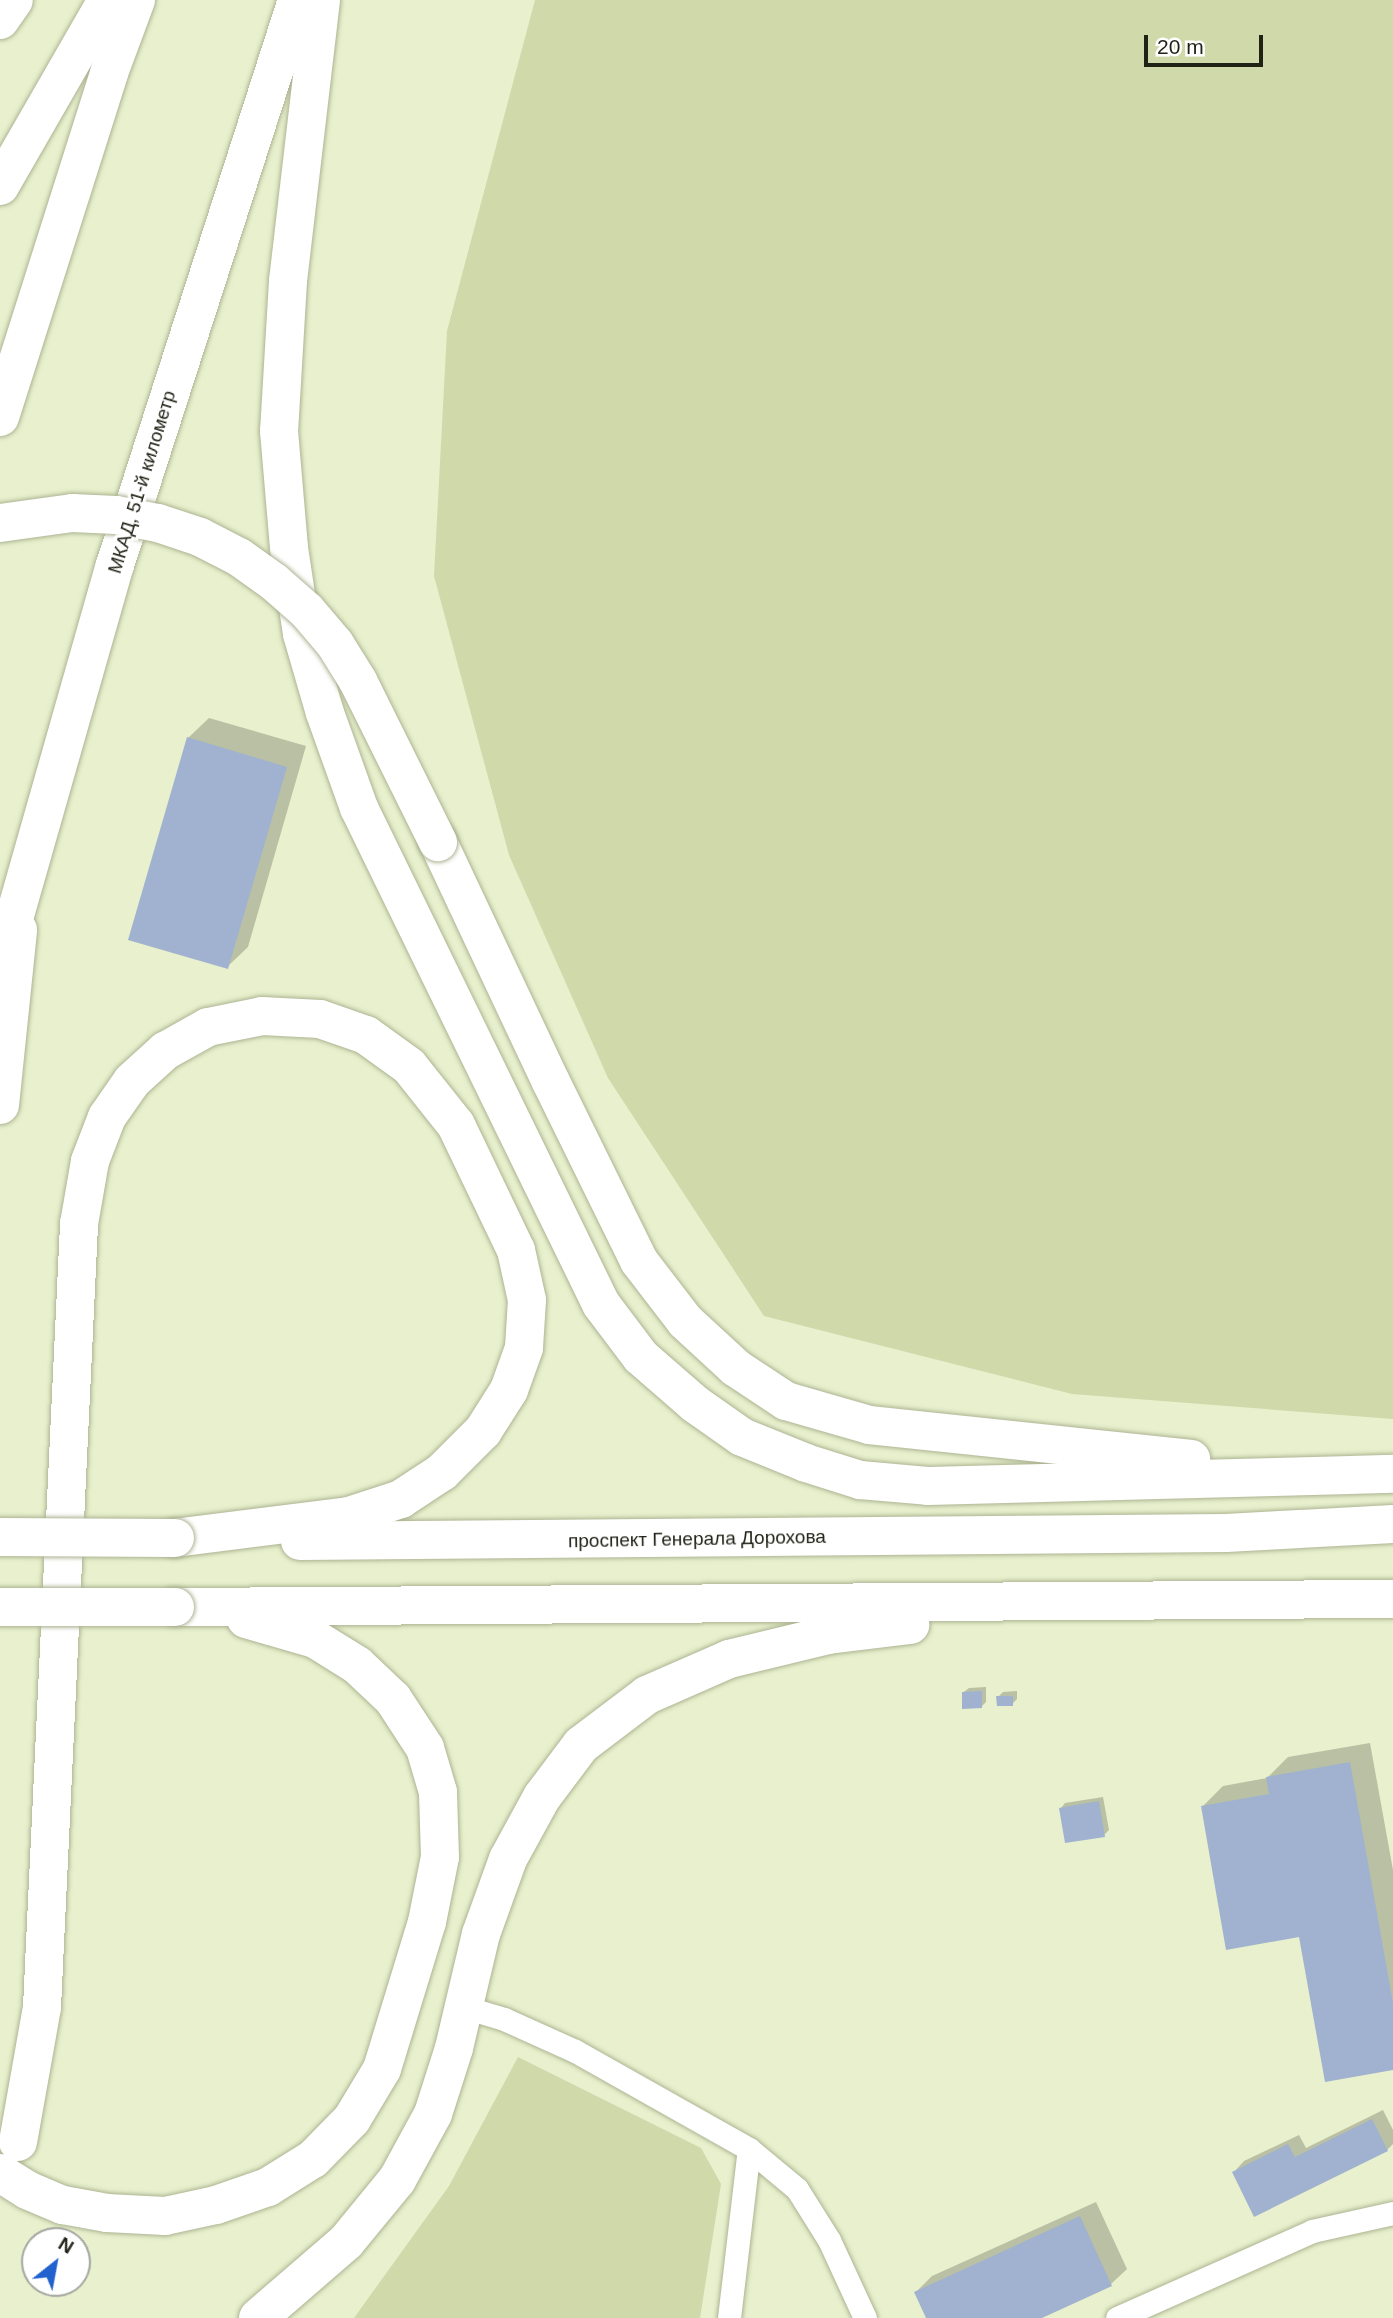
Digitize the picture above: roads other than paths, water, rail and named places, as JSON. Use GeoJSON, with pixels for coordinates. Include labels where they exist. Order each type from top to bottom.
{"type":"FeatureCollection","features":[{"type":"Feature","properties":{"kind":"main road"},"geometry":{"type":"LineString","coordinates":[[0,20],[14,0]]}},
{"type":"Feature","properties":{"kind":"main road"},"geometry":{"type":"LineString","coordinates":[[0,186],[107,0]]}},
{"type":"Feature","properties":{"kind":"main road"},"geometry":{"type":"LineString","coordinates":[[0,417],[109,73],[136,0]]}},
{"type":"Feature","properties":{"kind":"main road","name":"МКАД, 51-й километр"},"geometry":{"type":"LineString","coordinates":[[0,968],[115,565],[297,0]]}},
{"type":"Feature","properties":{"kind":"main road"},"geometry":{"type":"LineString","coordinates":[[321,0],[288,281],[279,430],[289,548],[302,634],[325,713],[359,808],[601,1304],[641,1357],[695,1404],[742,1437],[806,1463],[860,1480],[928,1486],[1393,1474]]}},
{"type":"Feature","properties":{"kind":"main road"},"geometry":{"type":"LineString","coordinates":[[0,523],[72,513],[116,515],[158,523],[200,537],[229,552],[274,582],[307,611],[346,663],[438,842],[639,1261],[685,1321],[736,1368],[786,1401],[870,1425],[1329,1475]]}},
{"type":"Feature","properties":{"kind":"main road"},"geometry":{"type":"LineString","coordinates":[[0,1105],[22,886]]}},
{"type":"Feature","properties":{"kind":"main road"},"geometry":{"type":"LineString","coordinates":[[175,1538],[349,1516],[401,1499],[442,1472],[483,1431],[509,1390],[524,1348],[527,1300],[516,1250],[456,1125],[409,1066],[366,1035],[320,1019],[262,1016],[208,1027],[165,1051],[132,1081],[107,1116],[90,1161],[79,1224],[42,2007],[9,2157],[27,2190],[63,2204],[107,2213],[165,2216],[216,2205],[268,2187],[313,2159],[352,2119],[382,2069],[408,1993],[427,1922],[440,1857],[438,1792],[425,1748],[393,1699],[357,1665],[315,1639],[251,1620],[175,1607]]}},
{"type":"Feature","properties":{"kind":"main road","name":"проспект Генерала Дорохова"},"geometry":{"type":"LineString","coordinates":[[0,1537],[363,1543],[1212,1534],[1393,1524]]}},
{"type":"Feature","properties":{"kind":"main road"},"geometry":{"type":"LineString","coordinates":[[0,1607],[1096,1603],[1393,1599]]}},
{"type":"Feature","properties":{"kind":"main road"},"geometry":{"type":"LineString","coordinates":[[258,2318],[346,2242],[397,2180],[433,2114],[464,2007],[481,1934],[508,1859],[542,1797],[581,1745],[647,1695],[729,1659],[828,1635],[1096,1603]]}},
{"type":"Feature","properties":{"kind":"lane"},"geometry":{"type":"LineString","coordinates":[[464,2007],[504,2019],[575,2051],[749,2149],[797,2189],[829,2240],[864,2318]]}},
{"type":"Feature","properties":{"kind":"lane"},"geometry":{"type":"LineString","coordinates":[[729,2318],[749,2149]]}},
{"type":"Feature","properties":{"kind":"lane"},"geometry":{"type":"LineString","coordinates":[[1117,2318],[1312,2231],[1393,2213]]}}]}
